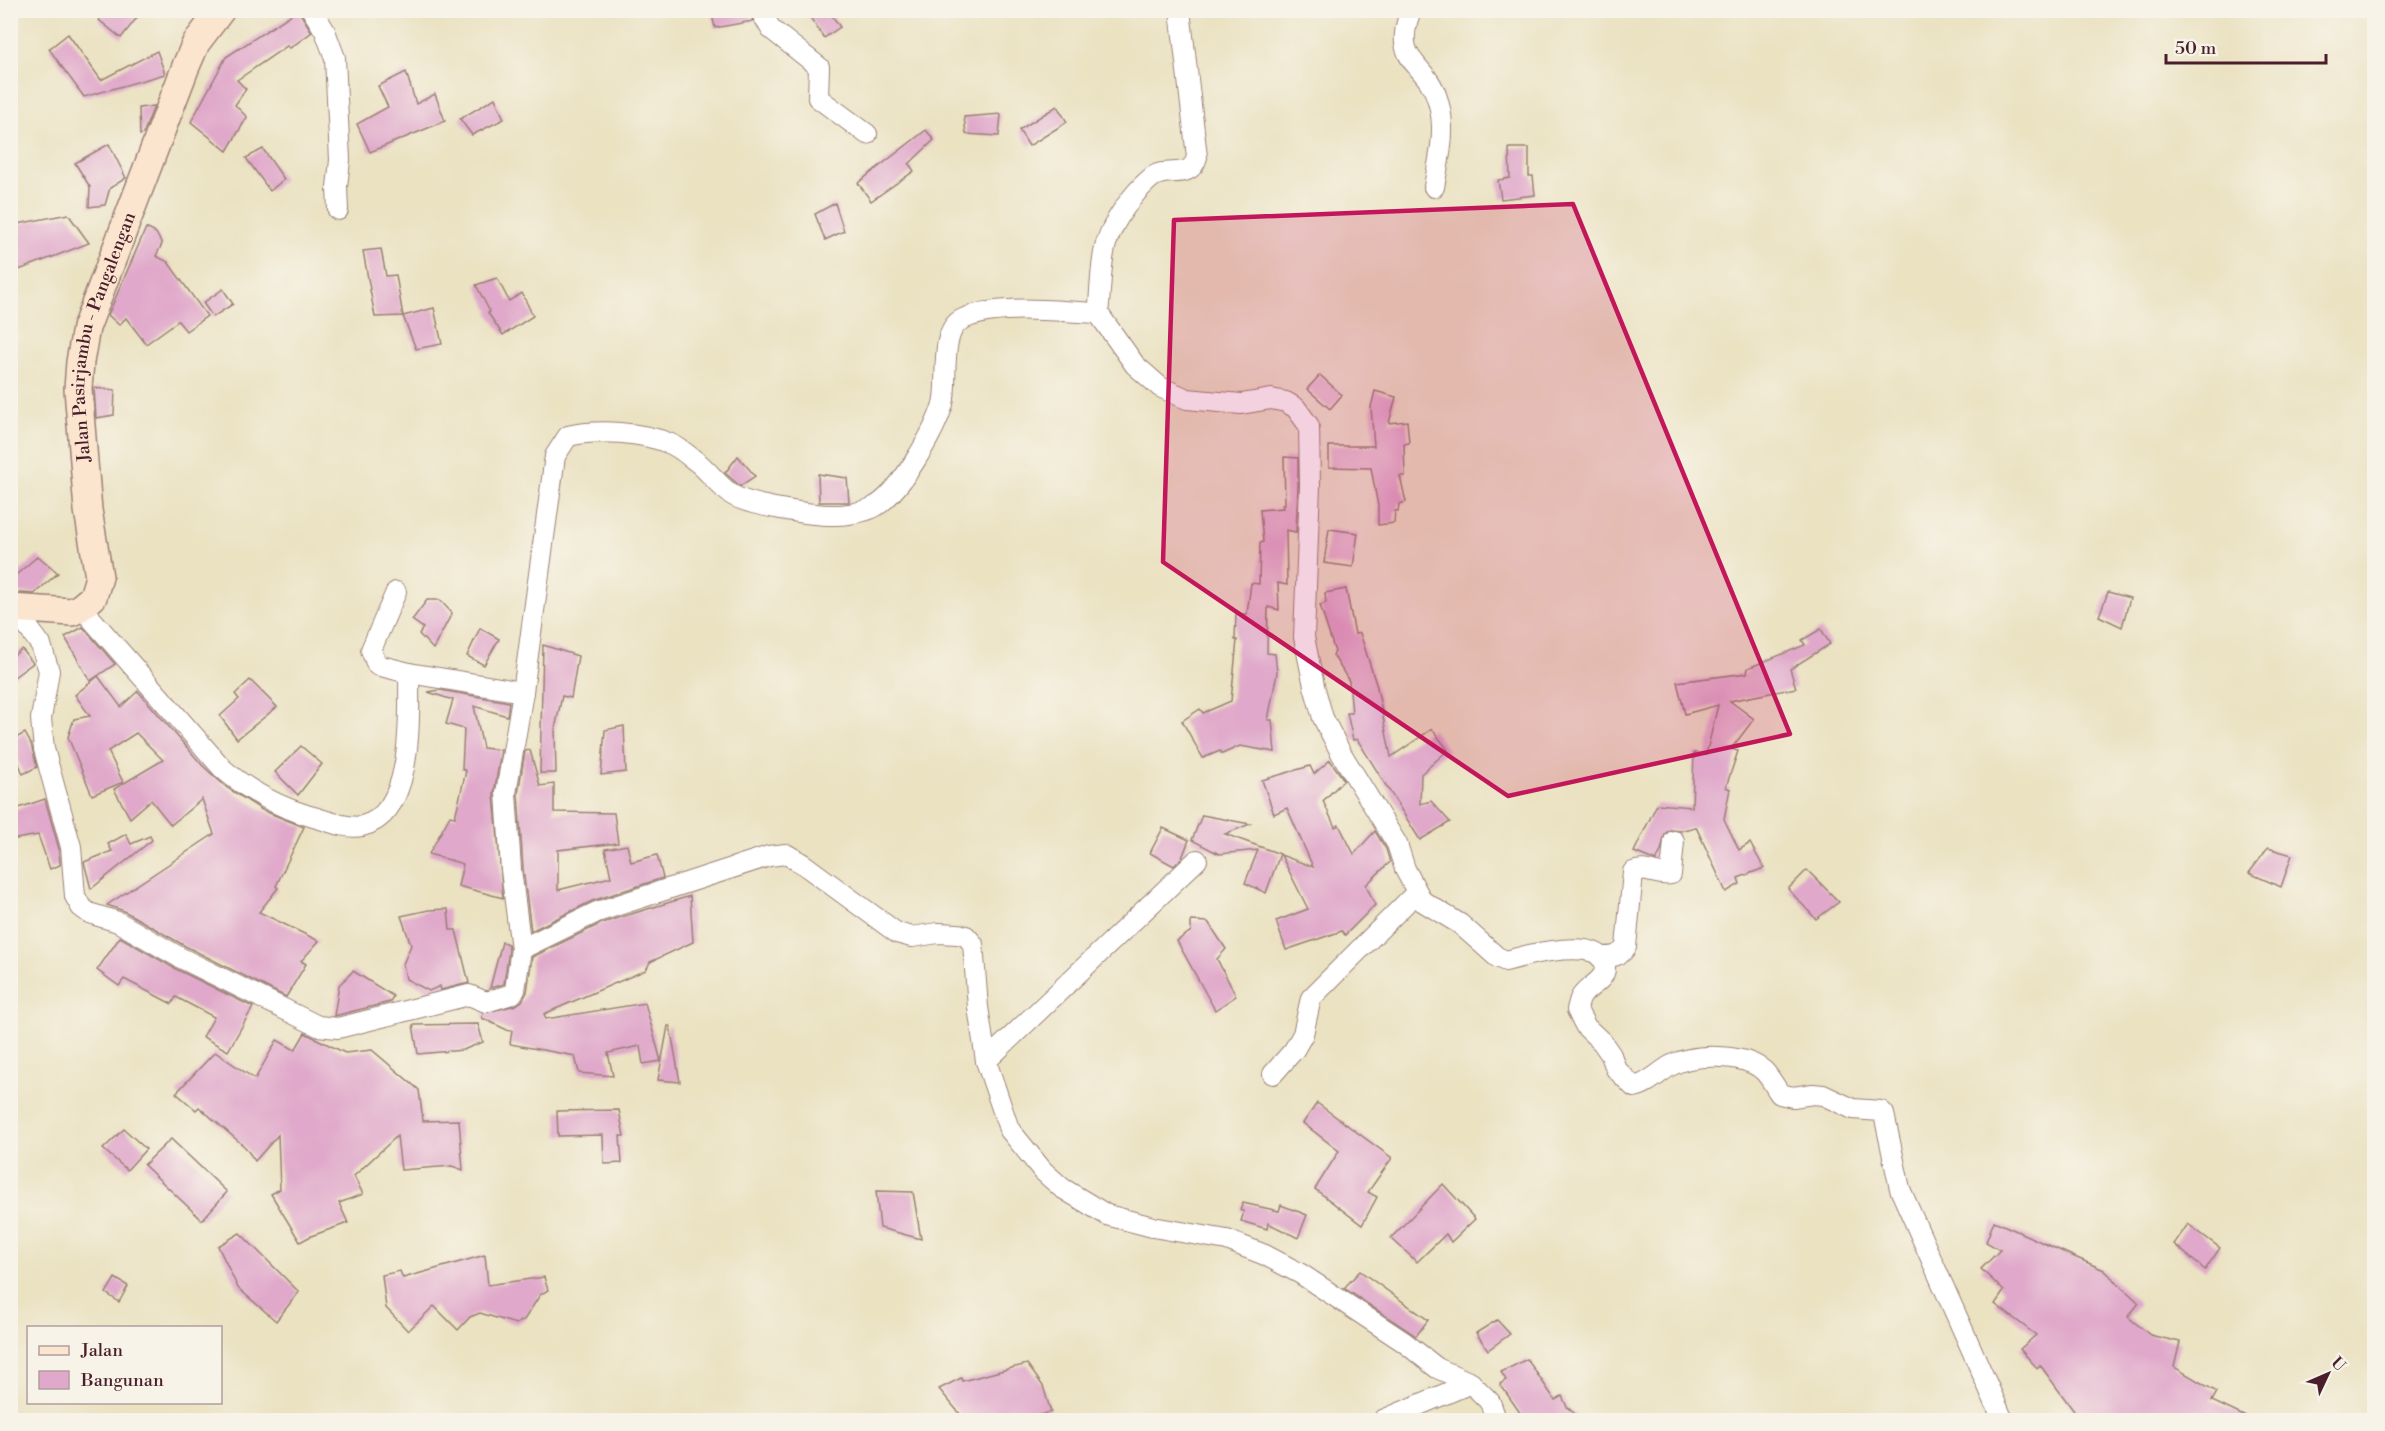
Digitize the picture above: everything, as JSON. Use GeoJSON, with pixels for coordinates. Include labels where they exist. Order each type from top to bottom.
{"type":"FeatureCollection","features":[{"type":"Feature","properties":{"kind":"main road","name":"Jalan Pasirjambu - Pangalengan"},"geometry":{"type":"LineString","coordinates":[[81,608],[93,597],[99,577],[88,510],[78,389],[86,328],[186,66],[196,43],[221,10]]}},
{"type":"Feature","properties":{"kind":"main road"},"geometry":{"type":"LineString","coordinates":[[12,608],[72,612],[81,608]]}},
{"type":"Feature","properties":{"kind":"street"},"geometry":{"type":"LineString","coordinates":[[312,10],[325,31],[335,58],[340,160],[336,194],[338,210]]}},
{"type":"Feature","properties":{"kind":"street"},"geometry":{"type":"LineString","coordinates":[[760,10],[771,29],[819,67],[818,98],[867,134]]}},
{"type":"Feature","properties":{"kind":"street"},"geometry":{"type":"LineString","coordinates":[[1180,10],[1197,156],[1194,167],[1190,170],[1163,173],[1153,177],[1136,194],[1113,228],[1106,245],[1098,314],[1135,365],[1160,387],[1187,399],[1241,404],[1271,399],[1286,402],[1296,408],[1309,426],[1310,486],[1304,637],[1314,686],[1323,718],[1341,753],[1397,844],[1405,869],[1422,901],[1460,924],[1506,961],[1543,951],[1563,950],[1591,951],[1600,957],[1605,965],[1603,976],[1581,997],[1577,1010],[1586,1027],[1602,1042],[1611,1055],[1616,1069],[1630,1085],[1637,1087],[1671,1065],[1707,1056],[1750,1061],[1766,1073],[1780,1094],[1793,1097],[1823,1095],[1853,1109],[1881,1111],[1884,1114],[1900,1189],[2003,1420]]}},
{"type":"Feature","properties":{"kind":"street"},"geometry":{"type":"LineString","coordinates":[[1411,10],[1404,40],[1406,49],[1409,58],[1433,87],[1442,118],[1443,135],[1434,188]]}},
{"type":"Feature","properties":{"kind":"street"},"geometry":{"type":"LineString","coordinates":[[12,608],[41,645],[49,671],[41,719],[44,749],[71,847],[75,896],[81,907],[89,913],[118,922],[179,957],[318,1026],[338,1028],[469,995],[486,1002],[512,994],[515,990],[521,949],[511,870],[506,793],[523,692],[555,456],[568,436],[584,432],[632,434],[672,444],[699,464],[734,496],[764,506],[838,516],[873,508],[893,492],[913,464],[937,418],[944,402],[948,340],[960,320],[986,310],[1098,314]]}},
{"type":"Feature","properties":{"kind":"street"},"geometry":{"type":"LineString","coordinates":[[396,592],[371,650],[377,665],[409,673],[523,692]]}},
{"type":"Feature","properties":{"kind":"street"},"geometry":{"type":"LineString","coordinates":[[81,608],[224,769],[241,784],[299,813],[345,825],[362,826],[375,820],[391,804],[396,794],[402,775],[410,726],[409,673]]}},
{"type":"Feature","properties":{"kind":"street"},"geometry":{"type":"LineString","coordinates":[[1600,957],[1614,957],[1626,947],[1633,872],[1642,870],[1666,876],[1671,874],[1674,841]]}},
{"type":"Feature","properties":{"kind":"street"},"geometry":{"type":"LineString","coordinates":[[521,949],[597,912],[769,856],[786,854],[897,933],[912,937],[938,933],[966,936],[973,944],[978,1007],[986,1061],[1009,1129],[1042,1171],[1062,1188],[1107,1215],[1154,1227],[1227,1240],[1265,1255],[1301,1274],[1404,1342],[1437,1368],[1471,1383],[1490,1402],[1495,1416],[1493,1420]]}},
{"type":"Feature","properties":{"kind":"street"},"geometry":{"type":"LineString","coordinates":[[986,1061],[1197,860]]}},
{"type":"Feature","properties":{"kind":"street"},"geometry":{"type":"LineString","coordinates":[[1273,1074],[1294,1050],[1303,1034],[1311,998],[1417,892]]}},
{"type":"Feature","properties":{"kind":"street"},"geometry":{"type":"LineString","coordinates":[[1383,1420],[1471,1383]]}},
{"type":"Feature","properties":{"kind":"highlighted area"},"geometry":{"type":"Polygon","coordinates":[[[1573,204],[1790,734],[1508,796],[1163,562],[1174,220],[1573,204]]]}},
{"type":"Feature","properties":{"kind":"building"},"geometry":{"type":"Polygon","coordinates":[[[106,10],[143,10],[121,38],[99,20],[106,10]]]}},
{"type":"Feature","properties":{"kind":"building"},"geometry":{"type":"Polygon","coordinates":[[[298,10],[312,32],[237,80],[246,89],[235,105],[247,117],[227,151],[191,122],[226,57],[298,10]]]}},
{"type":"Feature","properties":{"kind":"building"},"geometry":{"type":"Polygon","coordinates":[[[711,10],[748,10],[753,21],[715,28],[711,10]]]}},
{"type":"Feature","properties":{"kind":"building"},"geometry":{"type":"Polygon","coordinates":[[[805,10],[828,10],[840,27],[824,38],[805,10]]]}},
{"type":"Feature","properties":{"kind":"building"},"geometry":{"type":"Polygon","coordinates":[[[68,34],[101,80],[157,51],[165,74],[84,97],[49,49],[68,34]]]}},
{"type":"Feature","properties":{"kind":"building"},"geometry":{"type":"Polygon","coordinates":[[[406,72],[416,104],[435,94],[445,121],[370,152],[357,124],[388,107],[378,86],[406,72]]]}},
{"type":"Feature","properties":{"kind":"building"},"geometry":{"type":"Polygon","coordinates":[[[495,98],[504,119],[472,135],[460,119],[495,98]]]}},
{"type":"Feature","properties":{"kind":"building"},"geometry":{"type":"Polygon","coordinates":[[[154,106],[143,134],[140,135],[139,108],[154,106]]]}},
{"type":"Feature","properties":{"kind":"building"},"geometry":{"type":"Polygon","coordinates":[[[1057,106],[1067,122],[1029,146],[1019,130],[1057,106]]]}},
{"type":"Feature","properties":{"kind":"building"},"geometry":{"type":"Polygon","coordinates":[[[1001,114],[999,136],[966,134],[964,117],[1001,114]]]}},
{"type":"Feature","properties":{"kind":"building"},"geometry":{"type":"Polygon","coordinates":[[[926,130],[934,140],[909,164],[914,171],[871,201],[858,183],[926,130]]]}},
{"type":"Feature","properties":{"kind":"building"},"geometry":{"type":"Polygon","coordinates":[[[109,144],[126,178],[110,188],[105,205],[89,207],[90,187],[75,163],[109,144]]]}},
{"type":"Feature","properties":{"kind":"building"},"geometry":{"type":"Polygon","coordinates":[[[1509,148],[1529,148],[1529,176],[1533,176],[1535,195],[1501,199],[1498,180],[1510,178],[1509,148]]]}},
{"type":"Feature","properties":{"kind":"building"},"geometry":{"type":"Polygon","coordinates":[[[263,149],[284,179],[270,191],[246,158],[263,149]]]}},
{"type":"Feature","properties":{"kind":"building"},"geometry":{"type":"Polygon","coordinates":[[[835,203],[844,231],[825,240],[815,214],[835,203]]]}},
{"type":"Feature","properties":{"kind":"building"},"geometry":{"type":"Polygon","coordinates":[[[68,214],[89,243],[19,270],[12,225],[68,214]]]}},
{"type":"Feature","properties":{"kind":"building"},"geometry":{"type":"Polygon","coordinates":[[[146,228],[156,233],[162,244],[156,256],[168,262],[207,316],[186,331],[178,321],[146,344],[126,318],[119,325],[108,315],[146,228]]]}},
{"type":"Feature","properties":{"kind":"building"},"geometry":{"type":"Polygon","coordinates":[[[381,249],[386,276],[396,275],[403,316],[375,317],[363,251],[381,249]]]}},
{"type":"Feature","properties":{"kind":"building"},"geometry":{"type":"Polygon","coordinates":[[[497,278],[509,301],[522,293],[533,316],[503,335],[488,313],[490,312],[476,285],[497,278]]]}},
{"type":"Feature","properties":{"kind":"building"},"geometry":{"type":"Polygon","coordinates":[[[223,289],[233,304],[213,317],[203,303],[223,289]]]}},
{"type":"Feature","properties":{"kind":"building"},"geometry":{"type":"Polygon","coordinates":[[[434,308],[442,344],[416,349],[403,316],[434,308]]]}},
{"type":"Feature","properties":{"kind":"building"},"geometry":{"type":"Polygon","coordinates":[[[1320,375],[1342,395],[1330,409],[1307,389],[1320,375]]]}},
{"type":"Feature","properties":{"kind":"building"},"geometry":{"type":"Polygon","coordinates":[[[94,388],[115,390],[114,415],[96,418],[94,388]]]}},
{"type":"Feature","properties":{"kind":"building"},"geometry":{"type":"Polygon","coordinates":[[[1375,391],[1396,397],[1389,423],[1407,421],[1409,443],[1404,444],[1405,476],[1400,476],[1406,502],[1399,504],[1398,511],[1395,511],[1394,523],[1378,525],[1378,506],[1371,468],[1329,467],[1329,446],[1374,446],[1371,407],[1375,391]]]}},
{"type":"Feature","properties":{"kind":"building"},"geometry":{"type":"Polygon","coordinates":[[[738,456],[755,476],[740,486],[725,473],[738,456]]]}},
{"type":"Feature","properties":{"kind":"building"},"geometry":{"type":"Polygon","coordinates":[[[1284,457],[1298,458],[1298,486],[1296,532],[1286,530],[1287,585],[1278,583],[1279,610],[1268,607],[1267,653],[1275,654],[1277,673],[1268,720],[1272,720],[1275,752],[1240,746],[1222,754],[1220,751],[1203,758],[1182,721],[1200,709],[1203,713],[1231,701],[1237,640],[1235,640],[1236,614],[1247,614],[1251,583],[1259,584],[1260,543],[1263,542],[1260,510],[1283,508],[1282,504],[1285,504],[1284,457]]]}},
{"type":"Feature","properties":{"kind":"building"},"geometry":{"type":"Polygon","coordinates":[[[818,474],[847,478],[849,502],[819,502],[818,474]]]}},
{"type":"Feature","properties":{"kind":"building"},"geometry":{"type":"Polygon","coordinates":[[[1329,529],[1358,533],[1353,567],[1324,563],[1329,529]]]}},
{"type":"Feature","properties":{"kind":"building"},"geometry":{"type":"Polygon","coordinates":[[[38,556],[58,573],[34,594],[10,592],[10,580],[38,556]]]}},
{"type":"Feature","properties":{"kind":"building"},"geometry":{"type":"Polygon","coordinates":[[[1346,589],[1355,634],[1360,633],[1377,687],[1391,757],[1432,729],[1448,750],[1421,774],[1420,804],[1431,801],[1450,822],[1420,840],[1357,739],[1353,740],[1347,713],[1352,713],[1349,681],[1333,655],[1335,652],[1320,605],[1326,603],[1325,593],[1346,589]]]}},
{"type":"Feature","properties":{"kind":"building"},"geometry":{"type":"Polygon","coordinates":[[[2108,592],[2130,598],[2122,627],[2099,616],[2108,592]]]}},
{"type":"Feature","properties":{"kind":"building"},"geometry":{"type":"Polygon","coordinates":[[[427,600],[440,600],[452,613],[433,649],[419,634],[423,628],[412,620],[427,600]]]}},
{"type":"Feature","properties":{"kind":"building"},"geometry":{"type":"Polygon","coordinates":[[[83,627],[115,664],[90,681],[65,637],[83,627]]]}},
{"type":"Feature","properties":{"kind":"building"},"geometry":{"type":"Polygon","coordinates":[[[480,628],[499,639],[484,665],[467,656],[480,628]]]}},
{"type":"Feature","properties":{"kind":"building"},"geometry":{"type":"Polygon","coordinates":[[[1821,629],[1830,644],[1790,669],[1796,688],[1730,701],[1754,719],[1731,749],[1738,751],[1726,787],[1730,789],[1724,819],[1739,850],[1750,843],[1764,868],[1738,878],[1740,884],[1726,892],[1696,827],[1680,831],[1670,830],[1665,834],[1656,861],[1634,852],[1657,804],[1692,807],[1694,753],[1706,755],[1718,705],[1685,714],[1677,682],[1747,673],[1748,668],[1805,645],[1802,640],[1821,629]]]}},
{"type":"Feature","properties":{"kind":"building"},"geometry":{"type":"Polygon","coordinates":[[[543,645],[578,656],[571,698],[562,696],[555,729],[556,773],[540,773],[543,645]]]}},
{"type":"Feature","properties":{"kind":"building"},"geometry":{"type":"Polygon","coordinates":[[[22,649],[33,663],[10,680],[10,658],[22,649]]]}},
{"type":"Feature","properties":{"kind":"building"},"geometry":{"type":"Polygon","coordinates":[[[98,676],[121,707],[138,691],[203,766],[226,787],[262,810],[304,827],[276,886],[278,888],[259,912],[319,941],[301,961],[306,964],[286,997],[185,946],[124,911],[107,905],[214,834],[202,799],[171,825],[151,800],[130,818],[114,789],[163,760],[136,733],[108,751],[123,782],[92,795],[68,737],[74,719],[90,716],[75,695],[98,676]]]}},
{"type":"Feature","properties":{"kind":"building"},"geometry":{"type":"Polygon","coordinates":[[[250,680],[277,707],[237,739],[220,716],[239,699],[235,694],[250,680]]]}},
{"type":"Feature","properties":{"kind":"building"},"geometry":{"type":"Polygon","coordinates":[[[440,690],[509,702],[507,716],[474,706],[483,748],[501,750],[494,794],[503,898],[458,886],[463,864],[429,854],[450,816],[455,817],[466,771],[462,769],[464,729],[446,724],[453,700],[428,692],[440,690]]]}},
{"type":"Feature","properties":{"kind":"building"},"geometry":{"type":"Polygon","coordinates":[[[624,726],[626,772],[601,775],[605,730],[624,726]]]}},
{"type":"Feature","properties":{"kind":"building"},"geometry":{"type":"Polygon","coordinates":[[[25,733],[31,744],[37,767],[23,774],[10,741],[25,733]]]}},
{"type":"Feature","properties":{"kind":"building"},"geometry":{"type":"Polygon","coordinates":[[[301,746],[322,764],[298,795],[275,772],[301,746]]]}},
{"type":"Feature","properties":{"kind":"building"},"geometry":{"type":"Polygon","coordinates":[[[530,750],[540,786],[554,784],[554,812],[614,813],[618,843],[558,850],[558,890],[611,877],[605,849],[627,845],[631,862],[657,855],[663,878],[592,901],[531,931],[523,869],[518,794],[525,751],[530,750]]]}},
{"type":"Feature","properties":{"kind":"building"},"geometry":{"type":"Polygon","coordinates":[[[1330,760],[1344,780],[1323,801],[1335,827],[1339,825],[1354,854],[1375,831],[1386,849],[1390,862],[1366,885],[1375,905],[1345,935],[1342,931],[1286,950],[1276,921],[1308,909],[1281,855],[1313,867],[1287,808],[1274,814],[1262,780],[1310,766],[1314,774],[1330,760]]]}},
{"type":"Feature","properties":{"kind":"building"},"geometry":{"type":"Polygon","coordinates":[[[45,799],[59,849],[60,865],[50,869],[38,835],[10,840],[10,811],[45,799]]]}},
{"type":"Feature","properties":{"kind":"building"},"geometry":{"type":"Polygon","coordinates":[[[1202,815],[1250,824],[1225,834],[1280,854],[1266,893],[1245,883],[1258,850],[1219,854],[1192,840],[1202,815]]]}},
{"type":"Feature","properties":{"kind":"building"},"geometry":{"type":"Polygon","coordinates":[[[1163,828],[1189,840],[1182,858],[1174,866],[1150,853],[1163,828]]]}},
{"type":"Feature","properties":{"kind":"building"},"geometry":{"type":"Polygon","coordinates":[[[126,834],[131,844],[150,836],[152,840],[91,889],[84,862],[112,851],[108,844],[126,834]]]}},
{"type":"Feature","properties":{"kind":"building"},"geometry":{"type":"Polygon","coordinates":[[[2268,848],[2292,855],[2281,887],[2249,873],[2268,848]]]}},
{"type":"Feature","properties":{"kind":"building"},"geometry":{"type":"Polygon","coordinates":[[[1807,870],[1839,902],[1816,919],[1788,889],[1807,870]]]}},
{"type":"Feature","properties":{"kind":"building"},"geometry":{"type":"Polygon","coordinates":[[[690,896],[693,942],[650,962],[646,970],[544,1014],[546,1019],[645,1003],[661,1061],[643,1064],[640,1046],[608,1053],[613,1076],[579,1073],[575,1056],[510,1044],[512,1030],[509,1031],[482,1018],[483,1013],[516,1005],[522,1001],[527,992],[532,957],[602,923],[690,896]]]}},
{"type":"Feature","properties":{"kind":"building"},"geometry":{"type":"Polygon","coordinates":[[[448,909],[450,930],[456,930],[469,983],[441,990],[440,986],[429,991],[406,979],[403,964],[411,945],[401,916],[429,910],[448,909]]]}},
{"type":"Feature","properties":{"kind":"building"},"geometry":{"type":"Polygon","coordinates":[[[1191,921],[1208,922],[1226,949],[1217,959],[1236,996],[1215,1010],[1177,941],[1191,931],[1191,921]]]}},
{"type":"Feature","properties":{"kind":"building"},"geometry":{"type":"Polygon","coordinates":[[[120,937],[174,968],[253,1007],[228,1051],[203,1037],[214,1017],[176,997],[172,1004],[124,979],[119,986],[97,970],[120,937]]]}},
{"type":"Feature","properties":{"kind":"building"},"geometry":{"type":"Polygon","coordinates":[[[502,942],[508,944],[509,949],[504,984],[490,988],[502,942]]]}},
{"type":"Feature","properties":{"kind":"building"},"geometry":{"type":"Polygon","coordinates":[[[353,971],[393,996],[390,1002],[334,1016],[339,985],[353,971]]]}},
{"type":"Feature","properties":{"kind":"building"},"geometry":{"type":"Polygon","coordinates":[[[478,1024],[483,1042],[463,1050],[418,1054],[413,1025],[478,1024]]]}},
{"type":"Feature","properties":{"kind":"building"},"geometry":{"type":"Polygon","coordinates":[[[668,1026],[670,1026],[680,1082],[658,1080],[668,1026]]]}},
{"type":"Feature","properties":{"kind":"building"},"geometry":{"type":"Polygon","coordinates":[[[305,1033],[345,1053],[372,1050],[419,1090],[423,1121],[459,1120],[463,1170],[452,1166],[401,1170],[397,1136],[354,1176],[363,1194],[339,1203],[348,1223],[300,1242],[271,1194],[280,1189],[278,1135],[255,1161],[245,1147],[199,1107],[196,1110],[176,1093],[215,1052],[255,1079],[277,1040],[295,1050],[305,1033]]]}},
{"type":"Feature","properties":{"kind":"building"},"geometry":{"type":"Polygon","coordinates":[[[1317,1103],[1392,1158],[1368,1192],[1377,1197],[1362,1225],[1315,1189],[1339,1151],[1303,1123],[1317,1103]]]}},
{"type":"Feature","properties":{"kind":"building"},"geometry":{"type":"Polygon","coordinates":[[[619,1110],[624,1136],[620,1136],[622,1163],[604,1164],[603,1135],[558,1136],[557,1111],[619,1110]]]}},
{"type":"Feature","properties":{"kind":"building"},"geometry":{"type":"Polygon","coordinates":[[[124,1129],[146,1149],[127,1170],[103,1149],[124,1129]]]}},
{"type":"Feature","properties":{"kind":"building"},"geometry":{"type":"Polygon","coordinates":[[[171,1139],[227,1192],[202,1220],[144,1165],[171,1139]]]}},
{"type":"Feature","properties":{"kind":"building"},"geometry":{"type":"Polygon","coordinates":[[[1443,1184],[1475,1219],[1451,1242],[1446,1234],[1417,1262],[1391,1238],[1443,1184]]]}},
{"type":"Feature","properties":{"kind":"building"},"geometry":{"type":"Polygon","coordinates":[[[876,1191],[913,1192],[921,1239],[880,1228],[876,1191]]]}},
{"type":"Feature","properties":{"kind":"building"},"geometry":{"type":"Polygon","coordinates":[[[1243,1203],[1279,1211],[1281,1205],[1307,1215],[1298,1238],[1268,1223],[1267,1229],[1241,1221],[1244,1212],[1240,1210],[1243,1203]]]}},
{"type":"Feature","properties":{"kind":"building"},"geometry":{"type":"Polygon","coordinates":[[[1994,1221],[2104,1270],[2139,1303],[2128,1317],[2150,1335],[2180,1342],[2174,1367],[2217,1392],[2212,1401],[2252,1420],[2109,1420],[2094,1414],[2091,1420],[2088,1420],[2076,1414],[2040,1365],[2037,1368],[2020,1349],[2036,1335],[1995,1304],[2004,1291],[1981,1269],[2000,1250],[1986,1242],[1994,1221]]]}},
{"type":"Feature","properties":{"kind":"building"},"geometry":{"type":"Polygon","coordinates":[[[2188,1224],[2220,1248],[2205,1270],[2174,1244],[2188,1224]]]}},
{"type":"Feature","properties":{"kind":"building"},"geometry":{"type":"Polygon","coordinates":[[[240,1233],[299,1292],[276,1321],[238,1288],[218,1246],[240,1233]]]}},
{"type":"Feature","properties":{"kind":"building"},"geometry":{"type":"Polygon","coordinates":[[[485,1255],[488,1285],[544,1277],[548,1290],[540,1295],[524,1320],[516,1324],[480,1313],[470,1317],[458,1330],[434,1306],[408,1331],[386,1308],[382,1275],[400,1271],[403,1278],[485,1255]]]}},
{"type":"Feature","properties":{"kind":"building"},"geometry":{"type":"Polygon","coordinates":[[[1360,1271],[1428,1320],[1416,1336],[1344,1288],[1360,1271]]]}},
{"type":"Feature","properties":{"kind":"building"},"geometry":{"type":"Polygon","coordinates":[[[115,1278],[128,1286],[119,1302],[106,1293],[115,1278]]]}},
{"type":"Feature","properties":{"kind":"building"},"geometry":{"type":"Polygon","coordinates":[[[1497,1320],[1510,1334],[1488,1350],[1476,1333],[1497,1320]]]}},
{"type":"Feature","properties":{"kind":"building"},"geometry":{"type":"Polygon","coordinates":[[[1527,1359],[1555,1400],[1562,1396],[1567,1407],[1582,1420],[1525,1420],[1500,1384],[1506,1380],[1501,1372],[1527,1359]]]}},
{"type":"Feature","properties":{"kind":"building"},"geometry":{"type":"Polygon","coordinates":[[[1027,1364],[1043,1386],[1051,1412],[1022,1420],[965,1420],[939,1389],[961,1378],[962,1381],[1027,1364]]]}}]}
